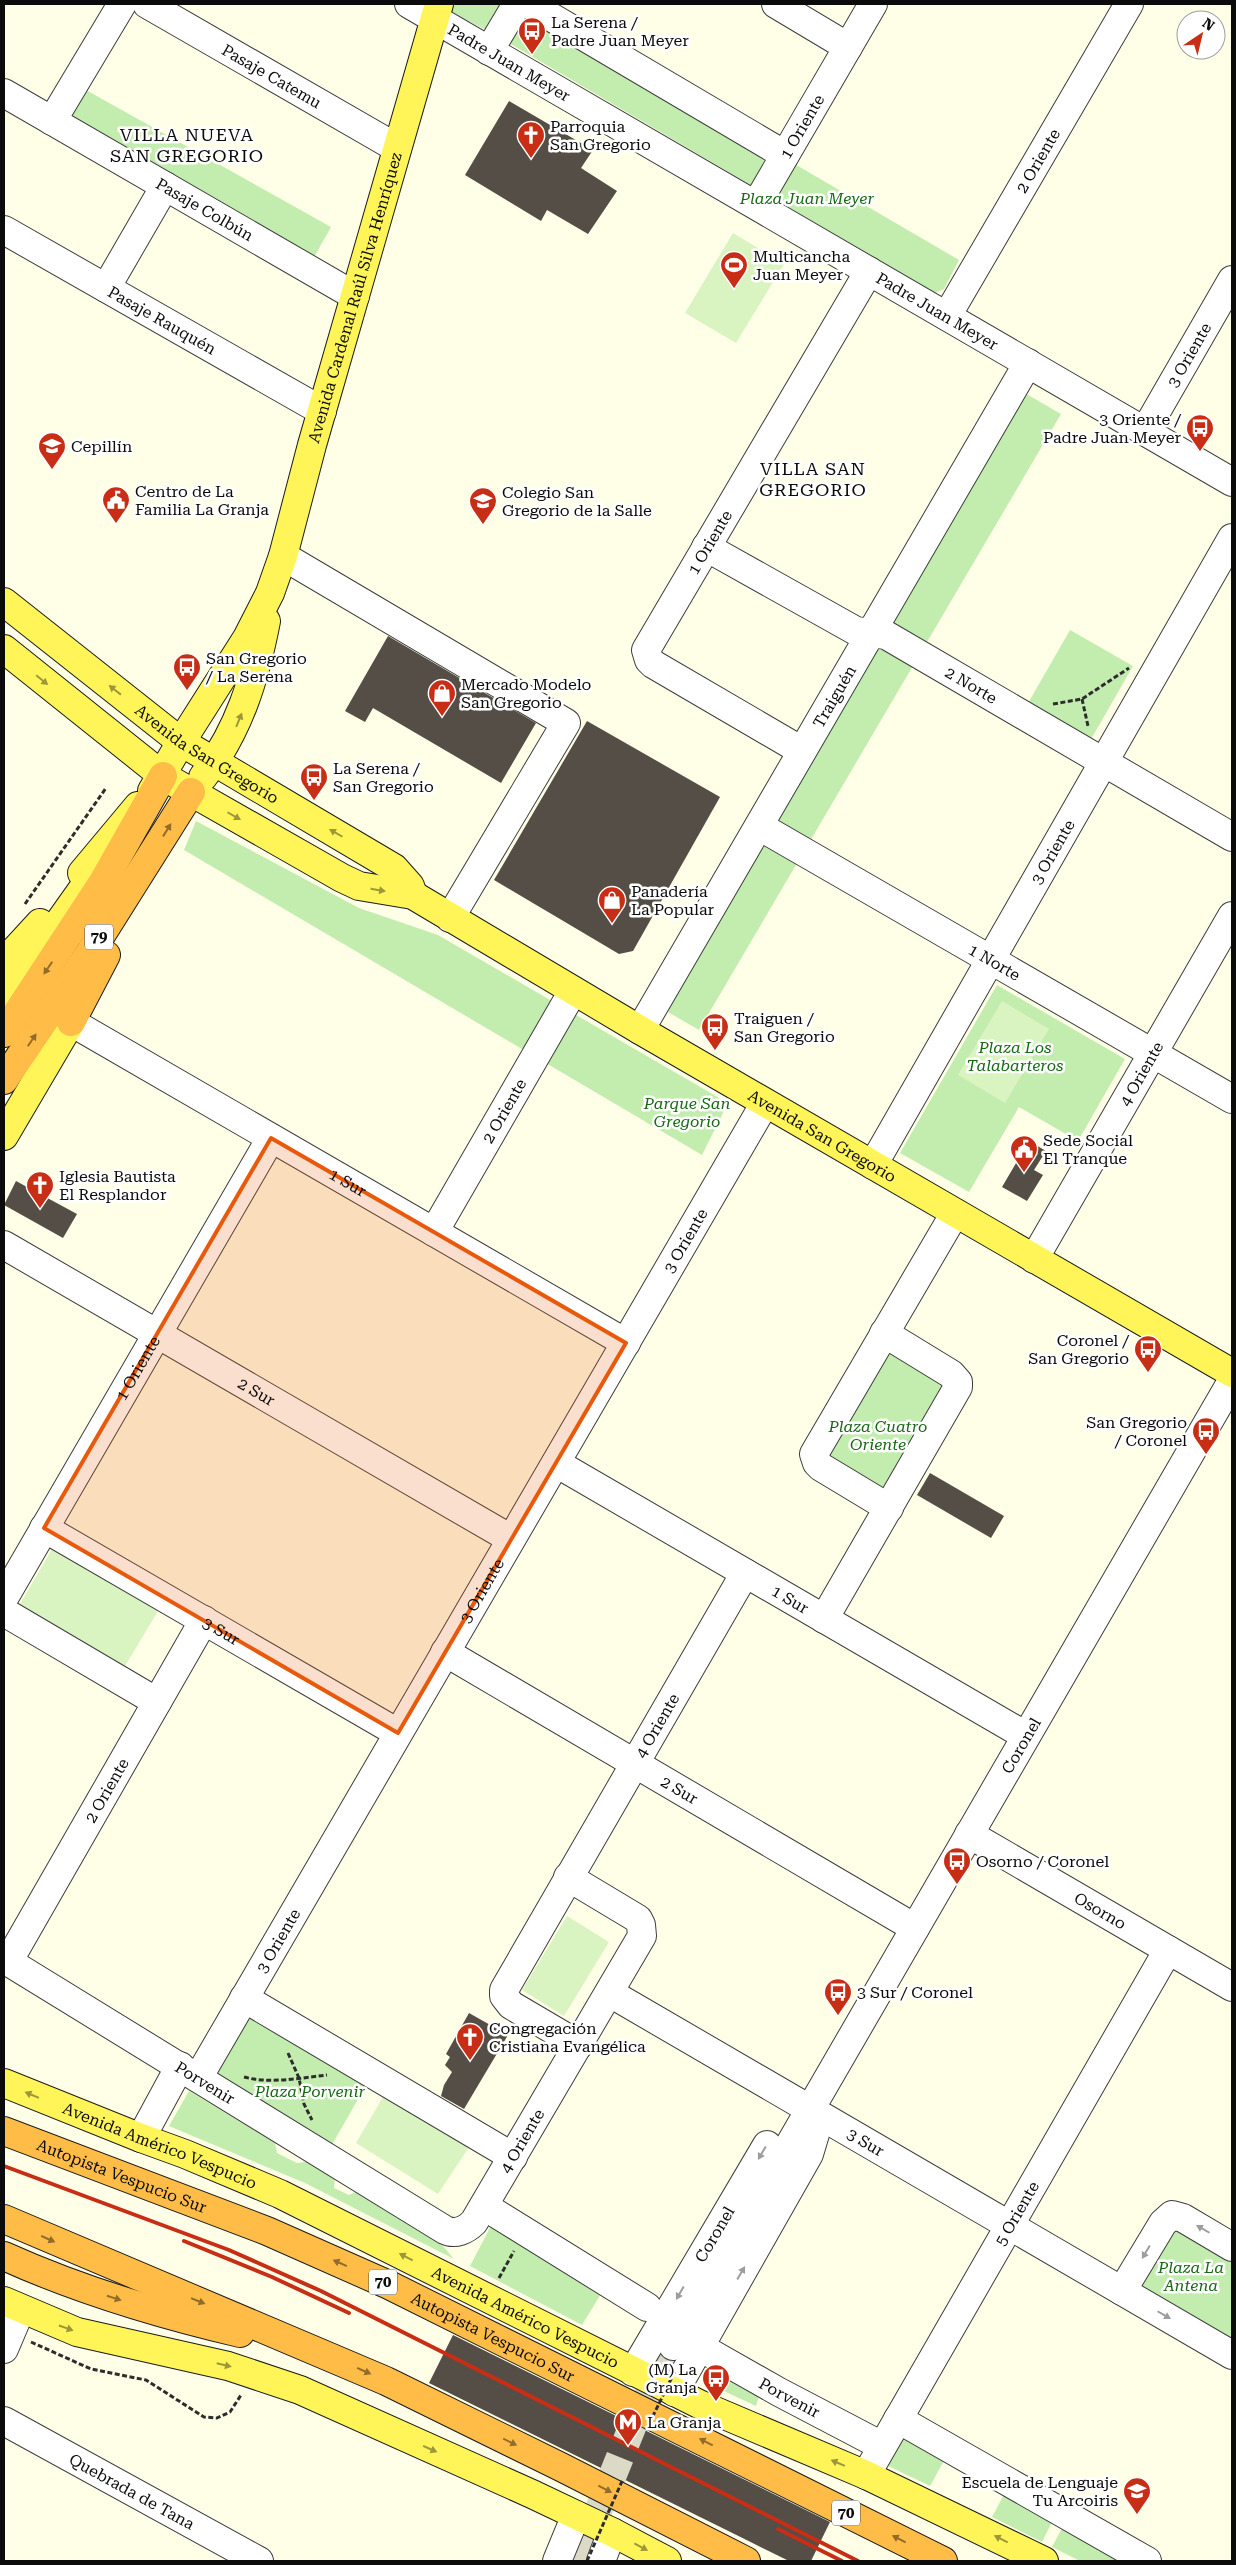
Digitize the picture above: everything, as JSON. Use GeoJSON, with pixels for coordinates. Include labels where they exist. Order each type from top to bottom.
{"type":"FeatureCollection","features":[{"type":"Feature","properties":{"kind":"highway","name":"79"},"geometry":{"type":"LineString","coordinates":[[4,1033],[98,890],[163,776]]}},
{"type":"Feature","properties":{"kind":"highway","name":"79"},"geometry":{"type":"LineString","coordinates":[[4,1080],[54,1008],[191,792]]}},
{"type":"Feature","properties":{"kind":"highway"},"geometry":{"type":"LineString","coordinates":[[71,1022],[124,917],[146,863]]}},
{"type":"Feature","properties":{"kind":"highway","name":"Autopista Vespucio Sur"},"geometry":{"type":"LineString","coordinates":[[4,2132],[234,2218],[381,2281],[454,2315],[943,2561]]}},
{"type":"Feature","properties":{"kind":"highway"},"geometry":{"type":"LineString","coordinates":[[4,2218],[94,2259],[386,2381],[552,2462],[746,2561]]}},
{"type":"Feature","properties":{"kind":"highway"},"geometry":{"type":"LineString","coordinates":[[4,2256],[62,2280],[154,2311],[319,2352]]}},
{"type":"Feature","properties":{"kind":"main road","name":"Avenida Cardenal Raúl Silva Henríquez"},"geometry":{"type":"LineString","coordinates":[[4,1000],[163,776],[181,742],[247,638],[270,593],[283,556],[322,411],[437,11]]}},
{"type":"Feature","properties":{"kind":"main road","name":"Avenida Cardenal Raúl Silva Henríquez"},"geometry":{"type":"LineString","coordinates":[[191,792],[215,762],[234,730],[248,691],[261,645],[270,593]]}},
{"type":"Feature","properties":{"kind":"main road","name":"Avenida San Gregorio"},"geometry":{"type":"LineString","coordinates":[[4,602],[181,742],[394,868],[410,886],[413,895]]}},
{"type":"Feature","properties":{"kind":"main road","name":"Avenida San Gregorio"},"geometry":{"type":"LineString","coordinates":[[4,650],[163,776],[359,886],[413,895],[640,1030],[1232,1373]]}},
{"type":"Feature","properties":{"kind":"main road"},"geometry":{"type":"LineString","coordinates":[[4,962],[40,923],[163,776]]}},
{"type":"Feature","properties":{"kind":"main road"},"geometry":{"type":"LineString","coordinates":[[4,1136],[71,1022]]}},
{"type":"Feature","properties":{"kind":"main road","name":"Avenida Américo Vespucio"},"geometry":{"type":"LineString","coordinates":[[4,2083],[185,2154],[280,2194],[633,2372],[680,2364],[730,2418],[866,2475],[1044,2561]]}},
{"type":"Feature","properties":{"kind":"main road"},"geometry":{"type":"LineString","coordinates":[[10,2323],[77,2332],[228,2366],[277,2381],[576,2515],[667,2561]]}},
{"type":"Feature","properties":{"kind":"street"},"geometry":{"type":"LineString","coordinates":[[52,121],[122,4]]}},
{"type":"Feature","properties":{"kind":"street","name":"Pasaje Catemu"},"geometry":{"type":"LineString","coordinates":[[147,4],[397,148]]}},
{"type":"Feature","properties":{"kind":"street","name":"Padre Juan Meyer"},"geometry":{"type":"LineString","coordinates":[[409,4],[437,11],[489,51],[1232,482]]}},
{"type":"Feature","properties":{"kind":"street"},"geometry":{"type":"LineString","coordinates":[[489,51],[517,4]]}},
{"type":"Feature","properties":{"kind":"street"},"geometry":{"type":"LineString","coordinates":[[529,4],[785,155]]}},
{"type":"Feature","properties":{"kind":"street"},"geometry":{"type":"LineString","coordinates":[[776,4],[848,47]]}},
{"type":"Feature","properties":{"kind":"street","name":"1 Oriente"},"geometry":{"type":"LineString","coordinates":[[756,205],[873,4]]}},
{"type":"Feature","properties":{"kind":"street","name":"2 Oriente"},"geometry":{"type":"LineString","coordinates":[[947,316],[1129,4]]}},
{"type":"Feature","properties":{"kind":"street","name":"Pasaje Colbún"},"geometry":{"type":"LineString","coordinates":[[4,93],[355,296]]}},
{"type":"Feature","properties":{"kind":"street"},"geometry":{"type":"LineString","coordinates":[[106,288],[165,186]]}},
{"type":"Feature","properties":{"kind":"street","name":"Pasaje Rauquén"},"geometry":{"type":"LineString","coordinates":[[4,230],[322,411]]}},
{"type":"Feature","properties":{"kind":"street","name":"1 Oriente"},"geometry":{"type":"LineString","coordinates":[[802,751],[653,664],[647,656],[649,644],[869,271]]}},
{"type":"Feature","properties":{"kind":"street","name":"3 Oriente"},"geometry":{"type":"LineString","coordinates":[[1145,431],[1232,280]]}},
{"type":"Feature","properties":{"kind":"street","name":"Traiguén"},"geometry":{"type":"LineString","coordinates":[[640,1030],[1028,363]]}},
{"type":"Feature","properties":{"kind":"street","name":"3 Oriente"},"geometry":{"type":"LineString","coordinates":[[873,1165],[1232,538]]}},
{"type":"Feature","properties":{"kind":"street","name":"2 Norte"},"geometry":{"type":"LineString","coordinates":[[706,547],[856,631],[886,635],[1232,837]]}},
{"type":"Feature","properties":{"kind":"street"},"geometry":{"type":"LineString","coordinates":[[283,556],[566,723],[450,918]]}},
{"type":"Feature","properties":{"kind":"street","name":"1 Norte"},"geometry":{"type":"LineString","coordinates":[[759,826],[1232,1099]]}},
{"type":"Feature","properties":{"kind":"street","name":"4 Oriente"},"geometry":{"type":"LineString","coordinates":[[1034,1259],[1232,916]]}},
{"type":"Feature","properties":{"kind":"street","name":"2 Oriente"},"geometry":{"type":"LineString","coordinates":[[434,1232],[573,990]]}},
{"type":"Feature","properties":{"kind":"street","name":"1 Sur"},"geometry":{"type":"LineString","coordinates":[[71,1022],[626,1343]]}},
{"type":"Feature","properties":{"kind":"street","name":"3 Oriente"},"geometry":{"type":"LineString","coordinates":[[141,2138],[244,1998],[766,1103]]}},
{"type":"Feature","properties":{"kind":"street","name":"1 Oriente"},"geometry":{"type":"LineString","coordinates":[[4,1598],[271,1138]]}},
{"type":"Feature","properties":{"kind":"street"},"geometry":{"type":"LineString","coordinates":[[889,1508],[821,1467],[817,1463],[814,1454],[955,1213]]}},
{"type":"Feature","properties":{"kind":"street","name":"2 Sur"},"geometry":{"type":"LineString","coordinates":[[4,1245],[511,1539]]}},
{"type":"Feature","properties":{"kind":"street"},"geometry":{"type":"LineString","coordinates":[[824,1619],[955,1392],[958,1382],[951,1374],[884,1333]]}},
{"type":"Feature","properties":{"kind":"street","name":"Coronel"},"geometry":{"type":"LineString","coordinates":[[633,2372],[767,2146],[787,2122],[810,2109],[1232,1381]]}},
{"type":"Feature","properties":{"kind":"street","name":"1 Sur"},"geometry":{"type":"LineString","coordinates":[[556,1463],[1026,1736]]}},
{"type":"Feature","properties":{"kind":"street","name":"3 Sur"},"geometry":{"type":"LineString","coordinates":[[44,1528],[398,1733]]}},
{"type":"Feature","properties":{"kind":"street","name":"4 Oriente"},"geometry":{"type":"LineString","coordinates":[[579,2045],[511,2005],[504,1996],[506,1984],[745,1573]]}},
{"type":"Feature","properties":{"kind":"street"},"geometry":{"type":"LineString","coordinates":[[4,1612],[157,1702]]}},
{"type":"Feature","properties":{"kind":"street","name":"2 Oriente"},"geometry":{"type":"LineString","coordinates":[[6,1960],[204,1620]]}},
{"type":"Feature","properties":{"kind":"street","name":"2 Sur"},"geometry":{"type":"LineString","coordinates":[[445,1652],[915,1928]]}},
{"type":"Feature","properties":{"kind":"street","name":"Osorno"},"geometry":{"type":"LineString","coordinates":[[969,1834],[1232,1987]]}},
{"type":"Feature","properties":{"kind":"street","name":"4 Oriente"},"geometry":{"type":"LineString","coordinates":[[460,2231],[474,2222],[484,2206],[640,1940],[641,1925],[632,1915],[568,1877]]}},
{"type":"Feature","properties":{"kind":"street","name":"5 Oriente"},"geometry":{"type":"LineString","coordinates":[[866,2475],[1168,1950]]}},
{"type":"Feature","properties":{"kind":"street","name":"Porvenir"},"geometry":{"type":"LineString","coordinates":[[6,1960],[445,2230],[450,2232],[460,2231]]}},
{"type":"Feature","properties":{"kind":"street","name":"3 Sur"},"geometry":{"type":"LineString","coordinates":[[610,1993],[1232,2355]]}},
{"type":"Feature","properties":{"kind":"street"},"geometry":{"type":"LineString","coordinates":[[244,1998],[513,2157]]}},
{"type":"Feature","properties":{"kind":"street"},"geometry":{"type":"LineString","coordinates":[[680,2364],[809,2154],[815,2134],[810,2109]]}},
{"type":"Feature","properties":{"kind":"street"},"geometry":{"type":"LineString","coordinates":[[484,2206],[647,2307]]}},
{"type":"Feature","properties":{"kind":"street"},"geometry":{"type":"LineString","coordinates":[[1122,2290],[1163,2223],[1172,2215],[1183,2218],[1232,2247]]}},
{"type":"Feature","properties":{"kind":"street","name":"Porvenir"},"geometry":{"type":"LineString","coordinates":[[680,2364],[779,2392],[882,2446]]}},
{"type":"Feature","properties":{"kind":"street"},"geometry":{"type":"LineString","coordinates":[[898,2419],[1147,2561]]}},
{"type":"Feature","properties":{"kind":"street","name":"Quebrada de Tana"},"geometry":{"type":"LineString","coordinates":[[4,2421],[260,2561]]}},
{"type":"Feature","properties":{"kind":"street"},"geometry":{"type":"LineString","coordinates":[[557,2561],[576,2515]]}},
{"type":"Feature","properties":{"kind":"street"},"geometry":{"type":"LineString","coordinates":[[600,2561],[612,2532]]}},
{"type":"Feature","properties":{"kind":"path"},"geometry":{"type":"LineString","coordinates":[[1048,705],[1082,699],[1130,667]]}},
{"type":"Feature","properties":{"kind":"path"},"geometry":{"type":"LineString","coordinates":[[1082,699],[1089,735]]}},
{"type":"Feature","properties":{"kind":"path"},"geometry":{"type":"LineString","coordinates":[[19,912],[106,788]]}},
{"type":"Feature","properties":{"kind":"path"},"geometry":{"type":"LineString","coordinates":[[284,2047],[299,2078],[304,2104],[313,2122]]}},
{"type":"Feature","properties":{"kind":"path"},"geometry":{"type":"LineString","coordinates":[[239,2076],[254,2080],[299,2078],[336,2073]]}},
{"type":"Feature","properties":{"kind":"path"},"geometry":{"type":"LineString","coordinates":[[496,2283],[525,2232]]}},
{"type":"Feature","properties":{"kind":"path"},"geometry":{"type":"LineString","coordinates":[[10,2323],[91,2369],[153,2383],[204,2417],[218,2418],[230,2412],[242,2389]]}},
{"type":"Feature","properties":{"kind":"path"},"geometry":{"type":"LineString","coordinates":[[646,2430],[680,2364]]}},
{"type":"Feature","properties":{"kind":"path"},"geometry":{"type":"LineString","coordinates":[[586,2561],[623,2479]]}},
{"type":"Feature","properties":{"kind":"highlighted area"},"geometry":{"type":"Polygon","coordinates":[[[271,1138],[626,1343],[398,1733],[44,1528],[271,1138]]]}},
{"type":"Feature","properties":{"kind":"green space"},"geometry":{"type":"Polygon","coordinates":[[[451,4],[511,4],[494,34],[449,11],[451,4]]]}},
{"type":"Feature","properties":{"kind":"green space","name":"Plaza Juan Meyer"},"geometry":{"type":"Polygon","coordinates":[[[529,9],[959,260],[944,289],[931,295],[773,207],[773,198],[509,43],[529,9]]]}},
{"type":"Feature","properties":{"kind":"green space"},"geometry":{"type":"Polygon","coordinates":[[[86,90],[331,227],[313,259],[69,121],[86,90]]]}},
{"type":"Feature","properties":{"kind":"green space","name":"Multicancha Juan Meyer"},"geometry":{"type":"Polygon","coordinates":[[[733,233],[784,264],[736,343],[685,313],[733,233]]]}},
{"type":"Feature","properties":{"kind":"green space"},"geometry":{"type":"Polygon","coordinates":[[[1023,392],[1061,414],[699,1030],[661,1008],[1023,392]]]}},
{"type":"Feature","properties":{"kind":"green space"},"geometry":{"type":"Polygon","coordinates":[[[1070,630],[1133,666],[1090,741],[1027,705],[1070,630]]]}},
{"type":"Feature","properties":{"kind":"green space","name":"Parque San Gregorio"},"geometry":{"type":"Polygon","coordinates":[[[196,821],[359,908],[438,935],[728,1103],[702,1155],[184,850],[196,821]]]}},
{"type":"Feature","properties":{"kind":"green space","name":"Plaza Los Talabarteros"},"geometry":{"type":"Polygon","coordinates":[[[997,985],[1125,1059],[1078,1141],[1019,1107],[969,1192],[900,1153],[997,985]]]}},
{"type":"Feature","properties":{"kind":"green space"},"geometry":{"type":"Polygon","coordinates":[[[1002,1001],[1049,1029],[1005,1103],[958,1075],[1002,1001]]]}},
{"type":"Feature","properties":{"kind":"green space","name":"Plaza Cuatro Oriente"},"geometry":{"type":"Polygon","coordinates":[[[890,1342],[948,1377],[888,1493],[821,1453],[890,1342]]]}},
{"type":"Feature","properties":{"kind":"green space"},"geometry":{"type":"Polygon","coordinates":[[[55,1544],[161,1606],[125,1666],[20,1604],[55,1544]]]}},
{"type":"Feature","properties":{"kind":"green space"},"geometry":{"type":"Polygon","coordinates":[[[567,1916],[609,1942],[564,2016],[522,1990],[567,1916]]]}},
{"type":"Feature","properties":{"kind":"green space","name":"Plaza Porvenir"},"geometry":{"type":"Polygon","coordinates":[[[245,2015],[369,2080],[329,2150],[214,2078],[245,2015]]]}},
{"type":"Feature","properties":{"kind":"green space"},"geometry":{"type":"Polygon","coordinates":[[[189,2091],[275,2143],[277,2153],[297,2163],[306,2162],[335,2178],[334,2188],[349,2195],[355,2192],[443,2246],[454,2259],[305,2183],[169,2126],[189,2091]]]}},
{"type":"Feature","properties":{"kind":"green space"},"geometry":{"type":"Polygon","coordinates":[[[386,2092],[471,2144],[438,2194],[356,2143],[386,2092]]]}},
{"type":"Feature","properties":{"kind":"green space"},"geometry":{"type":"Polygon","coordinates":[[[494,2220],[604,2289],[582,2325],[470,2266],[494,2220]]]}},
{"type":"Feature","properties":{"kind":"green space","name":"Plaza La Antena"},"geometry":{"type":"Polygon","coordinates":[[[1178,2223],[1232,2259],[1232,2348],[1137,2286],[1178,2223]]]}},
{"type":"Feature","properties":{"kind":"green space"},"geometry":{"type":"Polygon","coordinates":[[[717,2360],[762,2386],[756,2406],[702,2381],[717,2360]]]}},
{"type":"Feature","properties":{"kind":"green space"},"geometry":{"type":"Polygon","coordinates":[[[900,2434],[947,2455],[930,2486],[884,2464],[900,2434]]]}},
{"type":"Feature","properties":{"kind":"green space"},"geometry":{"type":"Polygon","coordinates":[[[1007,2489],[1049,2514],[1051,2524],[1042,2542],[992,2517],[1007,2489]]]}},
{"type":"Feature","properties":{"kind":"green space"},"geometry":{"type":"Polygon","coordinates":[[[1069,2525],[1131,2561],[1080,2561],[1052,2547],[1061,2530],[1069,2525]]]}},
{"type":"Feature","properties":{"kind":"building","name":"Parroquia San Gregorio"},"geometry":{"type":"Polygon","coordinates":[[[509,101],[593,150],[581,168],[617,191],[588,234],[547,210],[541,221],[465,175],[509,101]]]}},
{"type":"Feature","properties":{"kind":"building"},"geometry":{"type":"Polygon","coordinates":[[[388,636],[536,723],[501,783],[373,708],[365,722],[345,711],[388,636]]]}},
{"type":"Feature","properties":{"kind":"building"},"geometry":{"type":"Polygon","coordinates":[[[587,721],[720,797],[633,951],[619,954],[494,880],[587,721]]]}},
{"type":"Feature","properties":{"kind":"building","name":"Sede Social El Tranque"},"geometry":{"type":"Polygon","coordinates":[[[1029,1141],[1046,1151],[1034,1170],[1043,1175],[1027,1201],[1002,1187],[1029,1141]]]}},
{"type":"Feature","properties":{"kind":"building","name":"Iglesia Bautista El Resplandor"},"geometry":{"type":"Polygon","coordinates":[[[16,1181],[77,1214],[63,1238],[4,1205],[16,1181]]]}},
{"type":"Feature","properties":{"kind":"building"},"geometry":{"type":"Polygon","coordinates":[[[930,1473],[1004,1516],[991,1538],[917,1495],[930,1473]]]}},
{"type":"Feature","properties":{"kind":"building","name":"Congregación Cristiana Evangélica"},"geometry":{"type":"Polygon","coordinates":[[[469,2013],[508,2035],[464,2109],[441,2096],[444,2085],[452,2072],[445,2065],[450,2057],[446,2054],[469,2013]]]}},
{"type":"Feature","properties":{"kind":"building"},"geometry":{"type":"Polygon","coordinates":[[[453,2335],[830,2522],[811,2561],[789,2561],[429,2383],[453,2335]]]}},
{"type":"Feature","properties":{"kind":"tunnel"},"geometry":{"type":"LineString","coordinates":[[578,2561],[633,2425],[673,2346]]}},
{"type":"Feature","properties":{"kind":"railway"},"geometry":{"type":"LineString","coordinates":[[4,2166],[229,2250],[321,2291],[858,2561]]}},
{"type":"Feature","properties":{"kind":"railway"},"geometry":{"type":"LineString","coordinates":[[184,2241],[272,2277],[349,2313]]}},
{"type":"Feature","properties":{"kind":"railway"},"geometry":{"type":"LineString","coordinates":[[778,2529],[842,2561]]}},
{"type":"Feature","properties":{"kind":"place","name":"La Serena / Padre Juan Meyer"},"geometry":{"type":"Point","coordinates":[532,55]}},
{"type":"Feature","properties":{"kind":"place","name":"Parroquia San Gregorio"},"geometry":{"type":"Point","coordinates":[531,159]}},
{"type":"Feature","properties":{"kind":"place","name":"Multicancha Juan Meyer"},"geometry":{"type":"Point","coordinates":[734,289]}},
{"type":"Feature","properties":{"kind":"place","name":"3 Oriente / Padre Juan Meyer"},"geometry":{"type":"Point","coordinates":[1200,452]}},
{"type":"Feature","properties":{"kind":"place","name":"Cepillín"},"geometry":{"type":"Point","coordinates":[52,470]}},
{"type":"Feature","properties":{"kind":"place","name":"Centro de La Familia La Granja"},"geometry":{"type":"Point","coordinates":[116,524]}},
{"type":"Feature","properties":{"kind":"place","name":"Colegio San Gregorio de la Salle"},"geometry":{"type":"Point","coordinates":[483,525]}},
{"type":"Feature","properties":{"kind":"place","name":"San Gregorio / La Serena"},"geometry":{"type":"Point","coordinates":[187,691]}},
{"type":"Feature","properties":{"kind":"place","name":"Mercado Modelo San Gregorio"},"geometry":{"type":"Point","coordinates":[442,717]}},
{"type":"Feature","properties":{"kind":"place","name":"La Serena / San Gregorio"},"geometry":{"type":"Point","coordinates":[314,801]}},
{"type":"Feature","properties":{"kind":"place","name":"Panadería La Popular"},"geometry":{"type":"Point","coordinates":[612,924]}},
{"type":"Feature","properties":{"kind":"place","name":"Traiguen / San Gregorio"},"geometry":{"type":"Point","coordinates":[715,1051]}},
{"type":"Feature","properties":{"kind":"place","name":"Sede Social El Tranque"},"geometry":{"type":"Point","coordinates":[1024,1173]}},
{"type":"Feature","properties":{"kind":"place","name":"Iglesia Bautista El Resplandor"},"geometry":{"type":"Point","coordinates":[40,1209]}},
{"type":"Feature","properties":{"kind":"place","name":"Coronel / San Gregorio"},"geometry":{"type":"Point","coordinates":[1148,1373]}},
{"type":"Feature","properties":{"kind":"place","name":"San Gregorio / Coronel"},"geometry":{"type":"Point","coordinates":[1206,1455]}},
{"type":"Feature","properties":{"kind":"place","name":"Osorno / Coronel"},"geometry":{"type":"Point","coordinates":[957,1885]}},
{"type":"Feature","properties":{"kind":"place","name":"3 Sur / Coronel"},"geometry":{"type":"Point","coordinates":[838,2016]}},
{"type":"Feature","properties":{"kind":"place","name":"Congregación Cristiana Evangélica"},"geometry":{"type":"Point","coordinates":[470,2061]}},
{"type":"Feature","properties":{"kind":"place","name":"(M) La Granja"},"geometry":{"type":"Point","coordinates":[716,2402]}},
{"type":"Feature","properties":{"kind":"place","name":"La Granja"},"geometry":{"type":"Point","coordinates":[628,2446]}},
{"type":"Feature","properties":{"kind":"place","name":"Escuela de Lenguaje Tu Arcoiris"},"geometry":{"type":"Point","coordinates":[1137,2515]}},
{"type":"Feature","properties":{"kind":"district","name":"VILLA NUEVA SAN GREGORIO"},"geometry":{"type":"Point","coordinates":[187,145]}},
{"type":"Feature","properties":{"kind":"district","name":"VILLA SAN GREGORIO"},"geometry":{"type":"Point","coordinates":[813,479]}}]}
